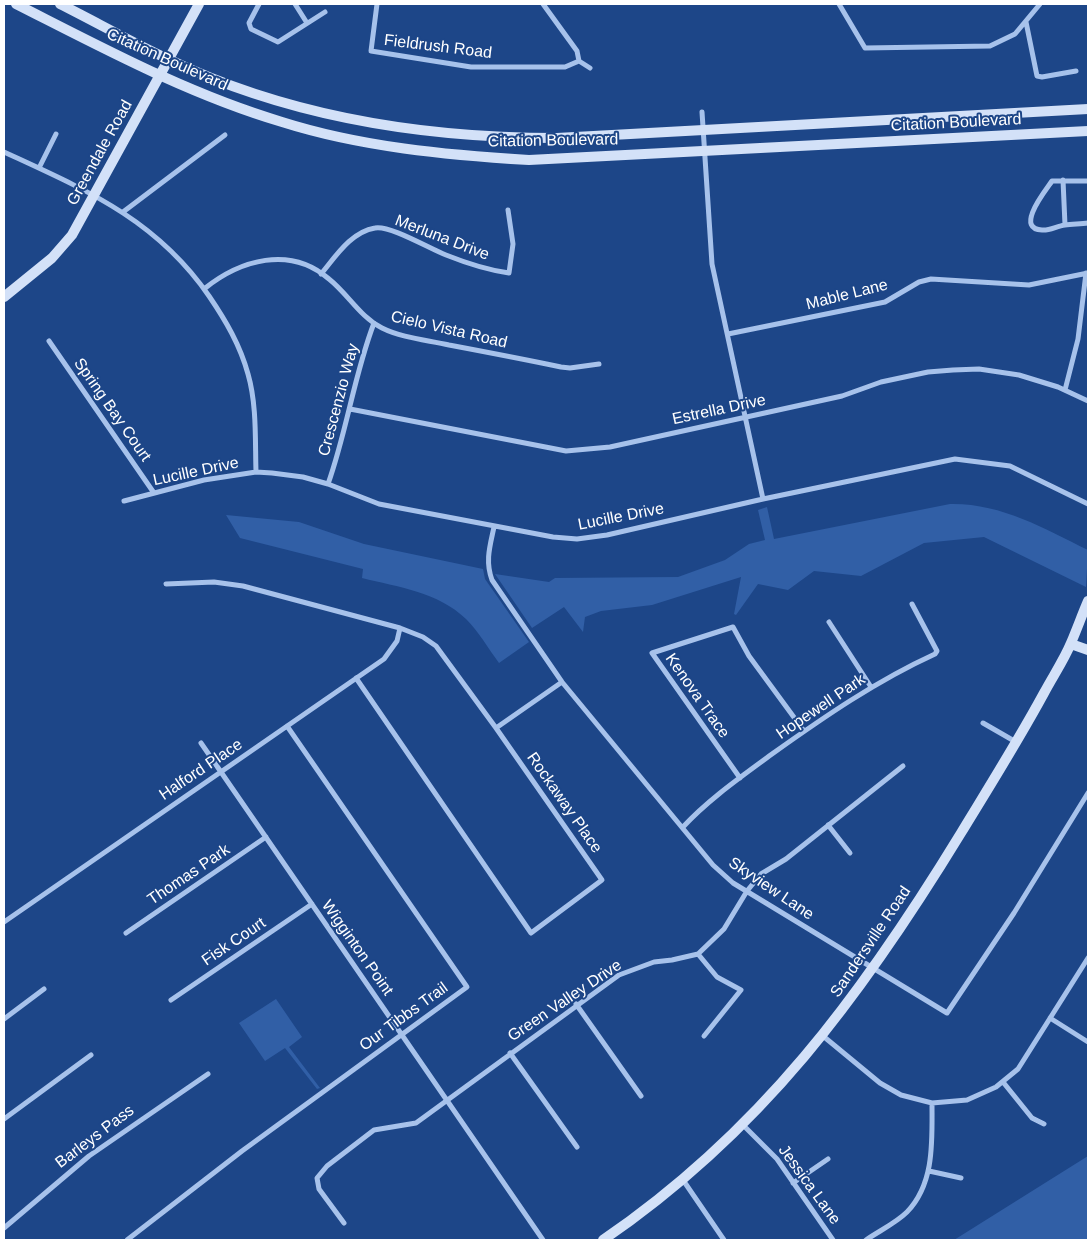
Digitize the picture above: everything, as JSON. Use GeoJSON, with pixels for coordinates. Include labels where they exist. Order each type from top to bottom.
{"type":"FeatureCollection","features":[{"type":"Feature","properties":{"kind":"main road","name":"Citation Boulevard"},"geometry":{"type":"LineString","coordinates":[[16,4],[159,77],[240,109],[283,123],[405,149],[529,160],[1088,131]]}},
{"type":"Feature","properties":{"kind":"main road","name":"Citation Boulevard"},"geometry":{"type":"LineString","coordinates":[[60,4],[168,60],[266,97],[311,110],[414,130],[522,138],[703,131],[1088,109]]}},
{"type":"Feature","properties":{"kind":"main road","name":"Greendale Road"},"geometry":{"type":"LineString","coordinates":[[4,297],[61,249],[95,196],[199,4]]}},
{"type":"Feature","properties":{"kind":"main road","name":"Sandersville Road"},"geometry":{"type":"LineString","coordinates":[[603,1240],[658,1201],[743,1124],[789,1077],[823,1036],[932,881],[1016,743],[1071,644],[1088,601]]}},
{"type":"Feature","properties":{"kind":"main road"},"geometry":{"type":"LineString","coordinates":[[1071,644],[1088,650]]}},
{"type":"Feature","properties":{"kind":"street"},"geometry":{"type":"LineString","coordinates":[[258,4],[249,23],[251,30],[278,42],[325,12]]}},
{"type":"Feature","properties":{"kind":"street"},"geometry":{"type":"LineString","coordinates":[[295,4],[307,23]]}},
{"type":"Feature","properties":{"kind":"street","name":"Fieldrush Road"},"geometry":{"type":"LineString","coordinates":[[377,4],[370,52],[471,67],[565,67],[579,60]]}},
{"type":"Feature","properties":{"kind":"street"},"geometry":{"type":"LineString","coordinates":[[543,4],[577,51],[579,60],[590,68]]}},
{"type":"Feature","properties":{"kind":"street"},"geometry":{"type":"LineString","coordinates":[[839,4],[865,48],[990,46],[1015,34],[1040,4]]}},
{"type":"Feature","properties":{"kind":"street"},"geometry":{"type":"LineString","coordinates":[[1026,22],[1037,76],[1076,71]]}},
{"type":"Feature","properties":{"kind":"street"},"geometry":{"type":"LineString","coordinates":[[702,112],[712,264],[763,499]]}},
{"type":"Feature","properties":{"kind":"street"},"geometry":{"type":"LineString","coordinates":[[39,168],[56,134]]}},
{"type":"Feature","properties":{"kind":"street"},"geometry":{"type":"LineString","coordinates":[[123,212],[225,135]]}},
{"type":"Feature","properties":{"kind":"street"},"geometry":{"type":"LineString","coordinates":[[4,152],[95,196],[123,212],[160,239],[204,289],[224,318],[237,344],[248,375],[253,403],[256,472]]}},
{"type":"Feature","properties":{"kind":"street"},"geometry":{"type":"LineString","coordinates":[[1063,180],[1065,225]]}},
{"type":"Feature","properties":{"kind":"street"},"geometry":{"type":"LineString","coordinates":[[1088,181],[1052,181],[1030,217],[1030,224],[1035,229],[1043,230],[1065,225],[1088,223]]}},
{"type":"Feature","properties":{"kind":"street","name":"Merluna Drive"},"geometry":{"type":"LineString","coordinates":[[321,274],[346,244],[362,233],[377,227],[399,233],[446,256],[509,273],[513,244],[508,210]]}},
{"type":"Feature","properties":{"kind":"street","name":"Cielo Vista Road"},"geometry":{"type":"LineString","coordinates":[[204,289],[233,269],[267,260],[288,260],[328,278],[364,315],[382,328],[407,336],[561,367],[570,368],[599,364]]}},
{"type":"Feature","properties":{"kind":"street"},"geometry":{"type":"LineString","coordinates":[[1066,390],[1078,339],[1087,273]]}},
{"type":"Feature","properties":{"kind":"street","name":"Mable Lane"},"geometry":{"type":"LineString","coordinates":[[728,334],[885,302],[919,282],[931,278],[1029,285],[1087,273]]}},
{"type":"Feature","properties":{"kind":"street","name":"Crescenzio Way"},"geometry":{"type":"LineString","coordinates":[[328,484],[350,409],[361,359],[374,323]]}},
{"type":"Feature","properties":{"kind":"street","name":"Spring Bay Court"},"geometry":{"type":"LineString","coordinates":[[49,341],[154,493]]}},
{"type":"Feature","properties":{"kind":"street","name":"Estrella Drive"},"geometry":{"type":"LineString","coordinates":[[350,409],[566,451],[610,446],[842,396],[891,380],[928,372],[953,370],[998,371],[1033,379],[1066,390],[1088,402]]}},
{"type":"Feature","properties":{"kind":"street","name":"Lucille Drive"},"geometry":{"type":"LineString","coordinates":[[124,501],[204,480],[256,472],[303,476],[380,504],[494,527],[577,540],[955,459],[993,462],[1010,466],[1088,504]]}},
{"type":"Feature","properties":{"kind":"street","name":"Skyview Lane"},"geometry":{"type":"LineString","coordinates":[[494,527],[488,557],[488,569],[492,580],[562,682],[713,865],[747,891],[947,1013],[1014,913],[1088,793]]}},
{"type":"Feature","properties":{"kind":"street","name":"Rockaway Place"},"geometry":{"type":"LineString","coordinates":[[166,584],[214,582],[243,586],[400,628],[423,636],[436,646],[602,880],[531,933],[356,678]]}},
{"type":"Feature","properties":{"kind":"street","name":"Hopewell Park"},"geometry":{"type":"LineString","coordinates":[[683,827],[740,778],[804,731],[871,686],[935,654],[937,651],[912,604]]}},
{"type":"Feature","properties":{"kind":"street"},"geometry":{"type":"LineString","coordinates":[[829,622],[871,686]]}},
{"type":"Feature","properties":{"kind":"street","name":"Kenova Trace"},"geometry":{"type":"LineString","coordinates":[[740,778],[652,653],[733,627],[749,656],[804,731]]}},
{"type":"Feature","properties":{"kind":"street","name":"Halford Place"},"geometry":{"type":"LineString","coordinates":[[4,922],[384,659],[392,649],[400,628]]}},
{"type":"Feature","properties":{"kind":"street"},"geometry":{"type":"LineString","coordinates":[[496,728],[562,682]]}},
{"type":"Feature","properties":{"kind":"street"},"geometry":{"type":"LineString","coordinates":[[983,723],[1016,743]]}},
{"type":"Feature","properties":{"kind":"street","name":"Our Tibbs Trail"},"geometry":{"type":"LineString","coordinates":[[127,1240],[242,1151],[467,987],[287,726]]}},
{"type":"Feature","properties":{"kind":"street","name":"Wigginton Point"},"geometry":{"type":"LineString","coordinates":[[201,743],[543,1240]]}},
{"type":"Feature","properties":{"kind":"street"},"geometry":{"type":"LineString","coordinates":[[704,1036],[741,990],[717,977],[698,954],[724,929],[747,891],[761,874],[786,859],[903,766]]}},
{"type":"Feature","properties":{"kind":"street"},"geometry":{"type":"LineString","coordinates":[[828,825],[850,853]]}},
{"type":"Feature","properties":{"kind":"street","name":"Thomas Park"},"geometry":{"type":"LineString","coordinates":[[126,933],[266,837]]}},
{"type":"Feature","properties":{"kind":"street","name":"Fisk Court"},"geometry":{"type":"LineString","coordinates":[[171,1000],[312,904]]}},
{"type":"Feature","properties":{"kind":"street","name":"Green Valley Drive"},"geometry":{"type":"LineString","coordinates":[[344,1223],[319,1189],[317,1178],[327,1166],[374,1130],[416,1123],[576,1004],[627,971],[654,962],[698,954]]}},
{"type":"Feature","properties":{"kind":"street"},"geometry":{"type":"LineString","coordinates":[[823,1036],[892,1090],[911,1099],[932,1103],[967,1100],[1003,1082],[1026,1057],[1088,958]]}},
{"type":"Feature","properties":{"kind":"street"},"geometry":{"type":"LineString","coordinates":[[4,1019],[44,990]]}},
{"type":"Feature","properties":{"kind":"street"},"geometry":{"type":"LineString","coordinates":[[576,1004],[641,1096]]}},
{"type":"Feature","properties":{"kind":"street"},"geometry":{"type":"LineString","coordinates":[[1050,1018],[1088,1042]]}},
{"type":"Feature","properties":{"kind":"street"},"geometry":{"type":"LineString","coordinates":[[510,1053],[577,1147]]}},
{"type":"Feature","properties":{"kind":"street"},"geometry":{"type":"LineString","coordinates":[[4,1119],[92,1055]]}},
{"type":"Feature","properties":{"kind":"street","name":"Barleys Pass"},"geometry":{"type":"LineString","coordinates":[[4,1228],[88,1156],[208,1074]]}},
{"type":"Feature","properties":{"kind":"street"},"geometry":{"type":"LineString","coordinates":[[1003,1082],[1032,1118],[1044,1124]]}},
{"type":"Feature","properties":{"kind":"street"},"geometry":{"type":"LineString","coordinates":[[866,1240],[907,1212],[921,1193],[929,1171],[932,1103]]}},
{"type":"Feature","properties":{"kind":"street","name":"Jessica Lane"},"geometry":{"type":"LineString","coordinates":[[743,1124],[776,1159],[833,1240]]}},
{"type":"Feature","properties":{"kind":"street"},"geometry":{"type":"LineString","coordinates":[[793,1183],[828,1159]]}},
{"type":"Feature","properties":{"kind":"street"},"geometry":{"type":"LineString","coordinates":[[929,1171],[961,1178]]}},
{"type":"Feature","properties":{"kind":"street"},"geometry":{"type":"LineString","coordinates":[[682,1180],[724,1240]]}},
{"type":"Feature","properties":{"kind":"shaded area"},"geometry":{"type":"Polygon","coordinates":[[[950,504],[969,505],[1004,512],[1021,518],[1088,550],[1086,587],[984,537],[924,543],[861,576],[814,571],[788,590],[758,584],[736,615],[734,614],[741,577],[652,605],[601,611],[585,617],[583,632],[564,607],[532,628],[495,574],[549,582],[555,578],[678,577],[725,560],[749,544],[765,540],[758,510],[767,507],[774,539],[950,504]]]}},
{"type":"Feature","properties":{"kind":"shaded area"},"geometry":{"type":"Polygon","coordinates":[[[226,515],[299,522],[364,544],[483,569],[485,579],[529,642],[499,663],[471,624],[443,602],[417,592],[362,578],[363,569],[240,538],[226,515]]]}},
{"type":"Feature","properties":{"kind":"shaded area"},"geometry":{"type":"Polygon","coordinates":[[[276,999],[302,1037],[289,1047],[320,1088],[317,1089],[285,1048],[265,1061],[239,1023],[276,999]]]}},
{"type":"Feature","properties":{"kind":"shaded area"},"geometry":{"type":"Polygon","coordinates":[[[1088,1156],[1088,1240],[954,1240],[1088,1156]]]}}]}
